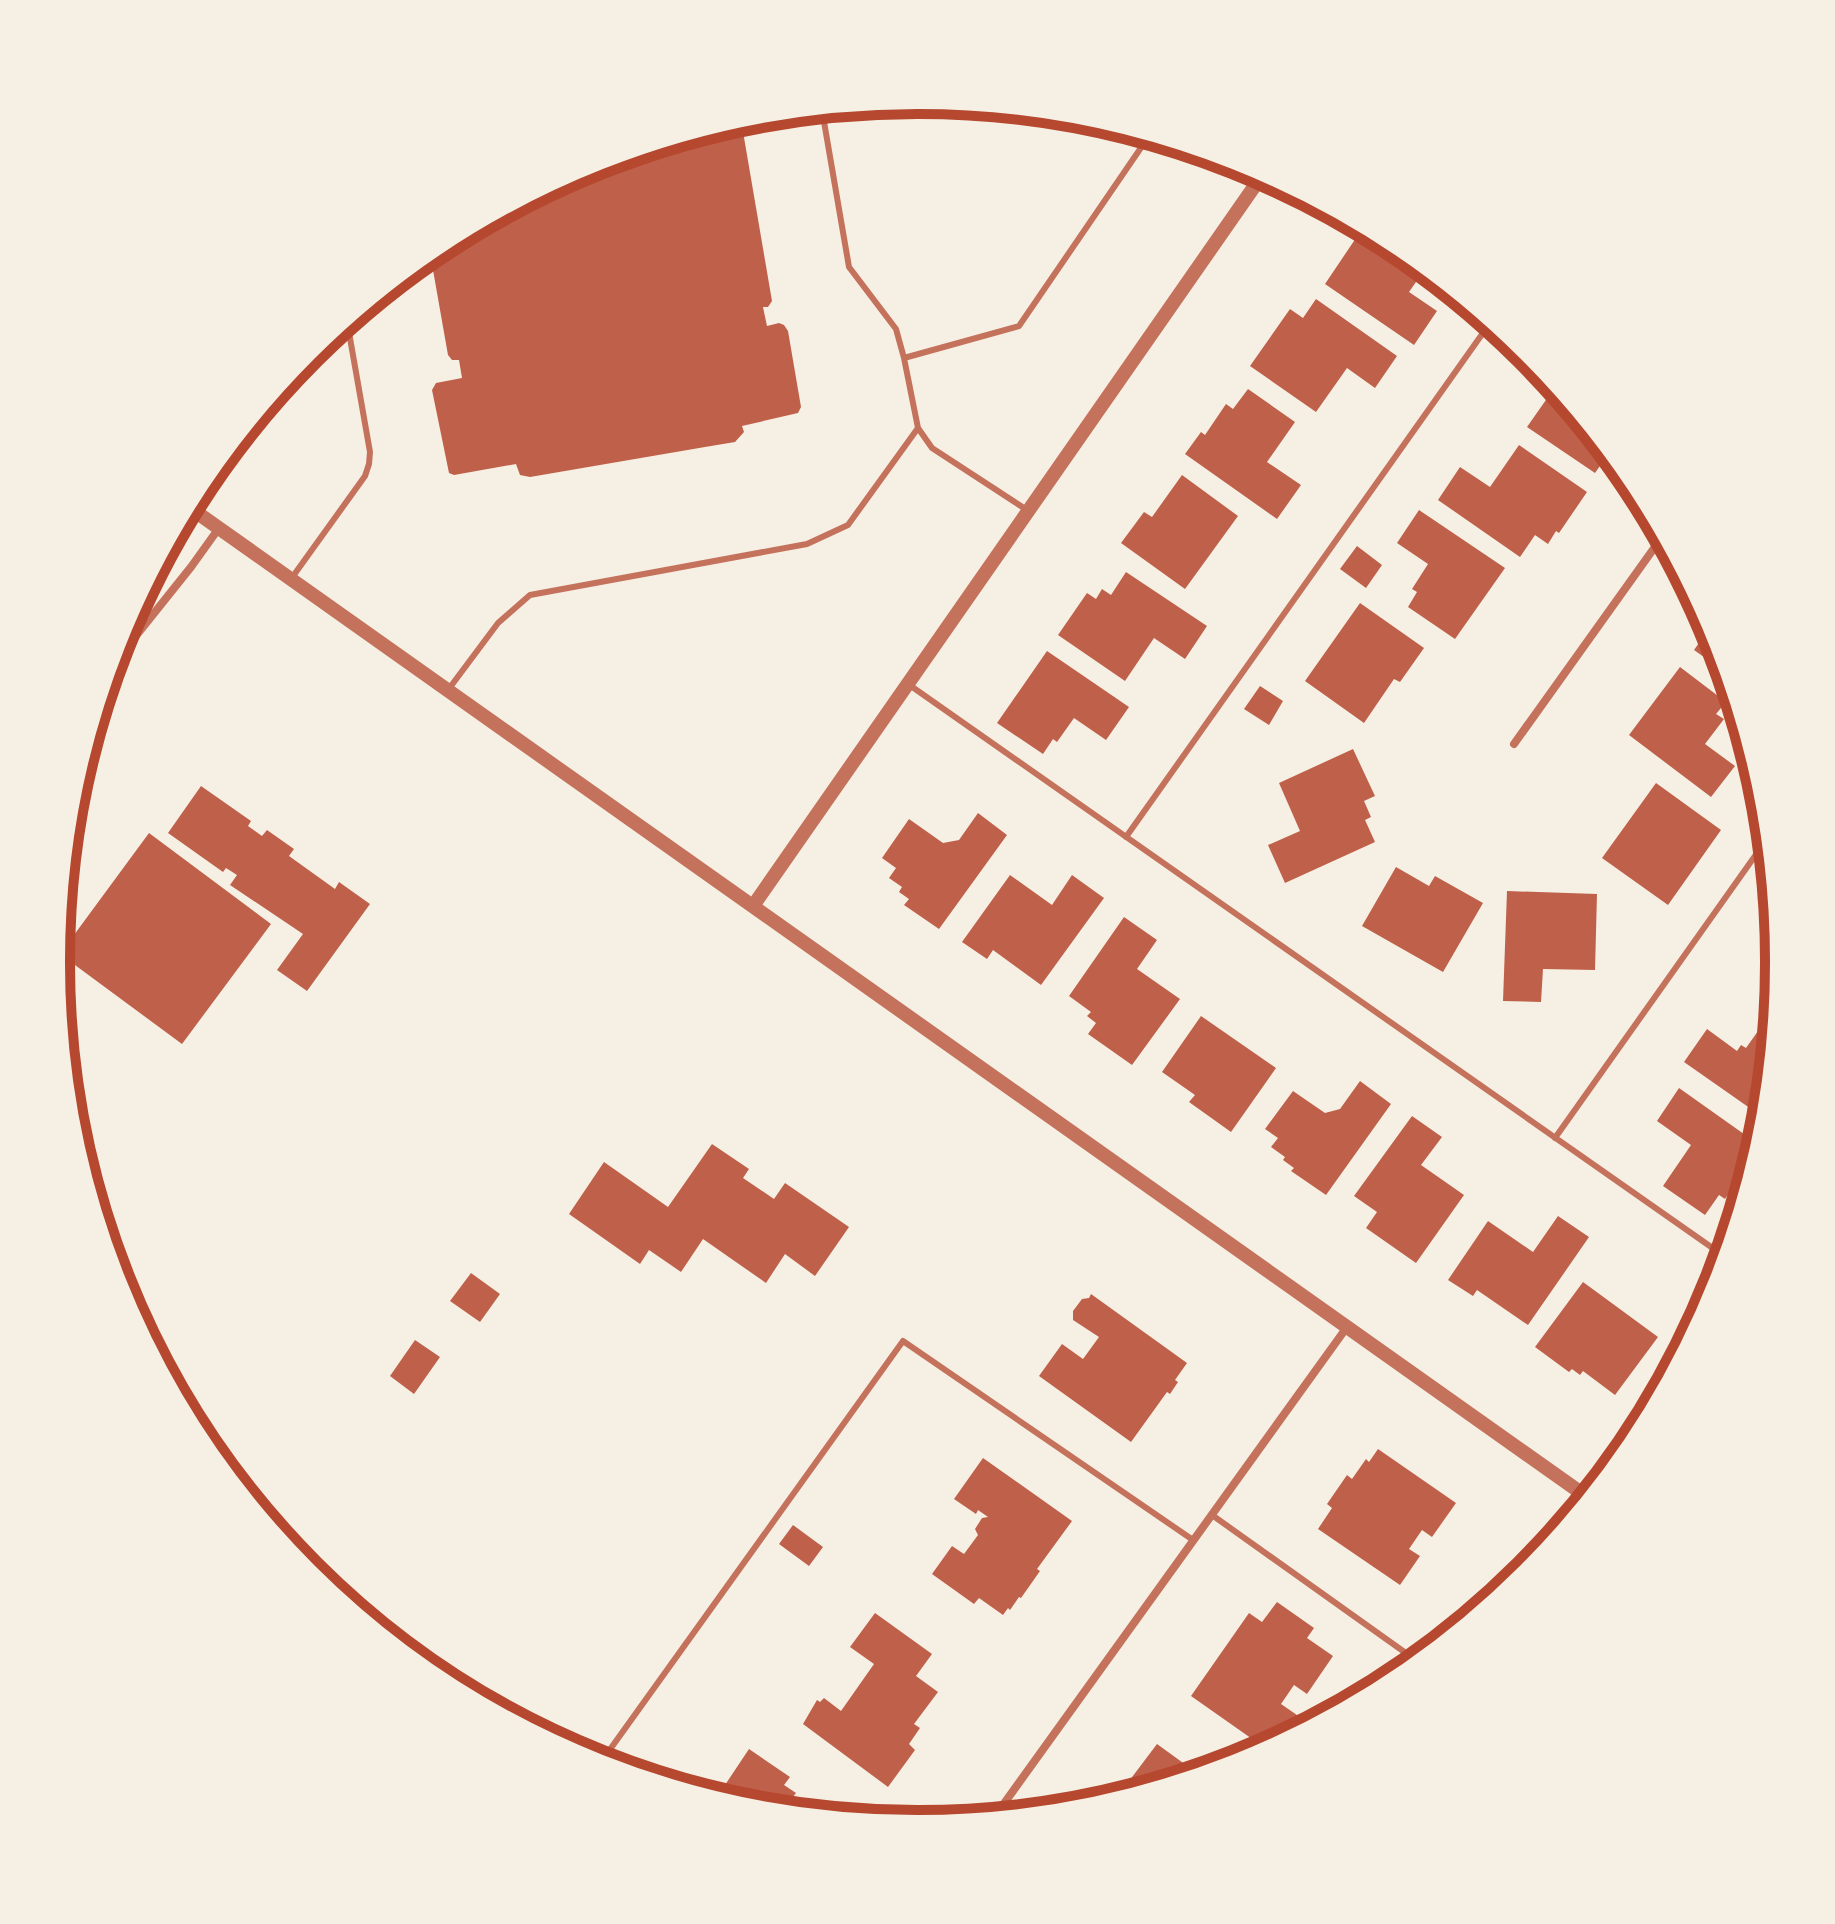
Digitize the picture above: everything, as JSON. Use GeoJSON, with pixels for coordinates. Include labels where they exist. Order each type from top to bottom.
{"type":"FeatureCollection","features":[{"type":"Feature","properties":{"kind":"street"},"geometry":{"type":"LineString","coordinates":[[753,906],[1255,185]]}},
{"type":"Feature","properties":{"kind":"street"},"geometry":{"type":"LineString","coordinates":[[199,514],[1579,1491]]}},
{"type":"Feature","properties":{"kind":"street"},"geometry":{"type":"LineString","coordinates":[[136,636],[219,528]]}},
{"type":"Feature","properties":{"kind":"street"},"geometry":{"type":"LineString","coordinates":[[1514,744],[1655,546]]}},
{"type":"Feature","properties":{"kind":"street"},"geometry":{"type":"LineString","coordinates":[[1003,1805],[1347,1327]]}},
{"type":"Feature","properties":{"kind":"lane"},"geometry":{"type":"LineString","coordinates":[[824,120],[849,267],[896,329],[918,428],[932,448],[1028,511]]}},
{"type":"Feature","properties":{"kind":"lane"},"geometry":{"type":"LineString","coordinates":[[904,358],[1019,326],[1143,145]]}},
{"type":"Feature","properties":{"kind":"lane"},"geometry":{"type":"LineString","coordinates":[[1126,837],[1484,332]]}},
{"type":"Feature","properties":{"kind":"lane"},"geometry":{"type":"LineString","coordinates":[[291,579],[365,476],[369,464],[370,452],[349,334]]}},
{"type":"Feature","properties":{"kind":"lane"},"geometry":{"type":"LineString","coordinates":[[448,690],[498,623],[530,595],[807,544],[848,525],[918,428]]}},
{"type":"Feature","properties":{"kind":"lane"},"geometry":{"type":"LineString","coordinates":[[907,684],[1714,1249]]}},
{"type":"Feature","properties":{"kind":"lane"},"geometry":{"type":"LineString","coordinates":[[1555,1138],[1758,852]]}},
{"type":"Feature","properties":{"kind":"lane"},"geometry":{"type":"LineString","coordinates":[[609,1751],[903,1341],[1193,1540]]}},
{"type":"Feature","properties":{"kind":"lane"},"geometry":{"type":"LineString","coordinates":[[1212,1515],[1406,1653]]}},
{"type":"Feature","properties":{"kind":"building"},"geometry":{"type":"Polygon","coordinates":[[[743,133],[772,301],[768,307],[763,307],[767,326],[779,323],[788,331],[801,407],[798,413],[742,426],[744,432],[735,442],[530,477],[520,475],[516,464],[454,475],[449,473],[432,390],[436,383],[462,378],[459,360],[452,360],[448,355],[433,268],[494,228],[593,179],[645,159],[743,133]]]}},
{"type":"Feature","properties":{"kind":"building"},"geometry":{"type":"Polygon","coordinates":[[[1356,237],[1418,279],[1409,292],[1437,311],[1414,345],[1325,284],[1356,237]]]}},
{"type":"Feature","properties":{"kind":"building"},"geometry":{"type":"Polygon","coordinates":[[[1316,299],[1397,356],[1375,388],[1347,368],[1316,412],[1250,366],[1290,309],[1303,318],[1316,299]]]}},
{"type":"Feature","properties":{"kind":"building"},"geometry":{"type":"Polygon","coordinates":[[[1248,389],[1295,422],[1267,462],[1301,485],[1277,519],[1185,454],[1201,432],[1205,435],[1226,404],[1233,409],[1248,389]]]}},
{"type":"Feature","properties":{"kind":"building"},"geometry":{"type":"Polygon","coordinates":[[[1549,396],[1602,463],[1595,473],[1527,427],[1549,396]]]}},
{"type":"Feature","properties":{"kind":"building"},"geometry":{"type":"Polygon","coordinates":[[[1519,445],[1587,492],[1548,544],[1535,535],[1520,557],[1438,500],[1460,467],[1490,487],[1519,445]]]}},
{"type":"Feature","properties":{"kind":"building"},"geometry":{"type":"Polygon","coordinates":[[[1182,475],[1238,516],[1185,589],[1121,543],[1144,512],[1152,517],[1182,475]]]}},
{"type":"Feature","properties":{"kind":"building"},"geometry":{"type":"Polygon","coordinates":[[[1419,510],[1505,568],[1455,639],[1408,607],[1417,592],[1412,589],[1428,564],[1397,543],[1419,510]]]}},
{"type":"Feature","properties":{"kind":"building"},"geometry":{"type":"Polygon","coordinates":[[[1357,546],[1382,565],[1366,588],[1340,569],[1357,546]]]}},
{"type":"Feature","properties":{"kind":"building"},"geometry":{"type":"Polygon","coordinates":[[[1126,572],[1207,626],[1185,659],[1154,638],[1125,681],[1058,635],[1087,593],[1096,599],[1102,589],[1111,595],[1126,572]]]}},
{"type":"Feature","properties":{"kind":"building"},"geometry":{"type":"Polygon","coordinates":[[[1360,603],[1424,648],[1400,682],[1394,679],[1364,723],[1305,681],[1360,603]]]}},
{"type":"Feature","properties":{"kind":"building"},"geometry":{"type":"Polygon","coordinates":[[[1701,640],[1709,660],[1694,650],[1701,640]]]}},
{"type":"Feature","properties":{"kind":"building"},"geometry":{"type":"Polygon","coordinates":[[[1047,651],[1129,707],[1106,740],[1074,718],[1057,742],[1053,739],[1043,754],[997,723],[1047,651]]]}},
{"type":"Feature","properties":{"kind":"building"},"geometry":{"type":"Polygon","coordinates":[[[1680,667],[1723,700],[1724,704],[1716,714],[1724,719],[1705,744],[1735,766],[1711,797],[1629,735],[1680,667]]]}},
{"type":"Feature","properties":{"kind":"building"},"geometry":{"type":"Polygon","coordinates":[[[1260,686],[1283,701],[1269,725],[1244,709],[1260,686]]]}},
{"type":"Feature","properties":{"kind":"building"},"geometry":{"type":"Polygon","coordinates":[[[1353,749],[1375,796],[1364,801],[1371,817],[1365,820],[1375,842],[1285,883],[1268,845],[1300,831],[1279,783],[1353,749]]]}},
{"type":"Feature","properties":{"kind":"building"},"geometry":{"type":"Polygon","coordinates":[[[1656,783],[1721,830],[1668,905],[1602,858],[1656,783]]]}},
{"type":"Feature","properties":{"kind":"building"},"geometry":{"type":"Polygon","coordinates":[[[201,786],[251,821],[248,826],[262,836],[267,830],[294,849],[289,856],[335,889],[339,882],[370,904],[307,991],[277,970],[303,934],[230,885],[237,875],[226,868],[223,872],[168,833],[201,786]]]}},
{"type":"Feature","properties":{"kind":"building"},"geometry":{"type":"Polygon","coordinates":[[[978,813],[1007,835],[939,929],[904,905],[909,899],[899,892],[902,887],[889,878],[896,868],[882,858],[909,819],[943,843],[959,840],[978,813]]]}},
{"type":"Feature","properties":{"kind":"building"},"geometry":{"type":"Polygon","coordinates":[[[149,833],[271,924],[182,1044],[70,961],[71,939],[149,833]]]}},
{"type":"Feature","properties":{"kind":"building"},"geometry":{"type":"Polygon","coordinates":[[[1396,867],[1429,886],[1435,876],[1483,903],[1443,972],[1362,926],[1396,867]]]}},
{"type":"Feature","properties":{"kind":"building"},"geometry":{"type":"Polygon","coordinates":[[[1010,875],[1052,905],[1072,875],[1104,898],[1041,985],[993,950],[987,959],[962,942],[1010,875]]]}},
{"type":"Feature","properties":{"kind":"building"},"geometry":{"type":"Polygon","coordinates":[[[1507,891],[1597,894],[1595,970],[1543,969],[1541,1002],[1503,1001],[1507,891]]]}},
{"type":"Feature","properties":{"kind":"building"},"geometry":{"type":"Polygon","coordinates":[[[1124,917],[1157,940],[1137,969],[1180,999],[1132,1065],[1088,1034],[1096,1023],[1087,1016],[1091,1012],[1069,996],[1124,917]]]}},
{"type":"Feature","properties":{"kind":"building"},"geometry":{"type":"Polygon","coordinates":[[[1201,1016],[1276,1068],[1231,1132],[1189,1102],[1195,1095],[1162,1072],[1201,1016]]]}},
{"type":"Feature","properties":{"kind":"building"},"geometry":{"type":"Polygon","coordinates":[[[1762,1025],[1752,1110],[1684,1062],[1707,1029],[1737,1051],[1741,1045],[1746,1048],[1762,1025]]]}},
{"type":"Feature","properties":{"kind":"building"},"geometry":{"type":"Polygon","coordinates":[[[1360,1081],[1391,1104],[1326,1195],[1291,1171],[1294,1168],[1283,1160],[1285,1157],[1271,1147],[1278,1138],[1265,1129],[1293,1091],[1325,1113],[1340,1109],[1360,1081]]]}},
{"type":"Feature","properties":{"kind":"building"},"geometry":{"type":"Polygon","coordinates":[[[1679,1088],[1747,1136],[1735,1183],[1725,1199],[1719,1195],[1705,1215],[1663,1186],[1691,1145],[1657,1121],[1679,1088]]]}},
{"type":"Feature","properties":{"kind":"building"},"geometry":{"type":"Polygon","coordinates":[[[1412,1116],[1442,1137],[1421,1165],[1464,1195],[1416,1263],[1366,1228],[1377,1212],[1354,1196],[1412,1116]]]}},
{"type":"Feature","properties":{"kind":"building"},"geometry":{"type":"Polygon","coordinates":[[[712,1144],[749,1169],[743,1178],[774,1199],[785,1183],[849,1227],[815,1276],[785,1254],[766,1283],[703,1239],[681,1272],[649,1250],[640,1264],[569,1214],[604,1162],[668,1207],[712,1144]]]}},
{"type":"Feature","properties":{"kind":"building"},"geometry":{"type":"Polygon","coordinates":[[[1558,1216],[1589,1237],[1528,1325],[1477,1290],[1473,1296],[1448,1280],[1488,1221],[1533,1252],[1558,1216]]]}},
{"type":"Feature","properties":{"kind":"building"},"geometry":{"type":"Polygon","coordinates":[[[471,1273],[500,1294],[480,1322],[450,1301],[471,1273]]]}},
{"type":"Feature","properties":{"kind":"building"},"geometry":{"type":"Polygon","coordinates":[[[1583,1282],[1658,1337],[1615,1395],[1583,1371],[1580,1375],[1572,1369],[1569,1372],[1535,1347],[1583,1282]]]}},
{"type":"Feature","properties":{"kind":"building"},"geometry":{"type":"Polygon","coordinates":[[[1091,1294],[1187,1363],[1170,1394],[1167,1392],[1131,1442],[1039,1376],[1062,1344],[1083,1359],[1099,1337],[1073,1320],[1073,1311],[1082,1299],[1089,1298],[1091,1294]]]}},
{"type":"Feature","properties":{"kind":"building"},"geometry":{"type":"Polygon","coordinates":[[[415,1340],[440,1357],[414,1394],[390,1376],[415,1340]]]}},
{"type":"Feature","properties":{"kind":"building"},"geometry":{"type":"Polygon","coordinates":[[[1378,1449],[1456,1503],[1432,1537],[1422,1530],[1409,1549],[1420,1556],[1400,1585],[1318,1529],[1332,1508],[1327,1504],[1347,1475],[1352,1479],[1366,1459],[1369,1462],[1378,1449]]]}},
{"type":"Feature","properties":{"kind":"building"},"geometry":{"type":"Polygon","coordinates":[[[983,1458],[1072,1521],[1037,1569],[1040,1571],[1021,1598],[1003,1615],[979,1598],[974,1604],[932,1574],[952,1546],[964,1554],[978,1535],[975,1529],[982,1518],[988,1517],[978,1510],[976,1514],[954,1499],[983,1458]]]}},
{"type":"Feature","properties":{"kind":"building"},"geometry":{"type":"Polygon","coordinates":[[[793,1525],[823,1547],[809,1566],[779,1544],[793,1525]]]}},
{"type":"Feature","properties":{"kind":"building"},"geometry":{"type":"Polygon","coordinates":[[[1277,1602],[1314,1628],[1307,1638],[1333,1656],[1307,1694],[1294,1685],[1281,1704],[1301,1717],[1253,1740],[1191,1696],[1249,1613],[1262,1622],[1277,1602]]]}},
{"type":"Feature","properties":{"kind":"building"},"geometry":{"type":"Polygon","coordinates":[[[875,1613],[932,1654],[916,1676],[938,1692],[914,1724],[920,1728],[909,1744],[915,1750],[888,1787],[803,1724],[817,1700],[820,1702],[824,1698],[841,1711],[874,1664],[850,1647],[875,1613]]]}},
{"type":"Feature","properties":{"kind":"building"},"geometry":{"type":"Polygon","coordinates":[[[1157,1744],[1187,1766],[1137,1781],[1127,1783],[1157,1744]]]}},
{"type":"Feature","properties":{"kind":"building"},"geometry":{"type":"Polygon","coordinates":[[[749,1749],[790,1777],[784,1785],[796,1793],[793,1797],[798,1801],[752,1793],[724,1787],[749,1749]]]}}]}
